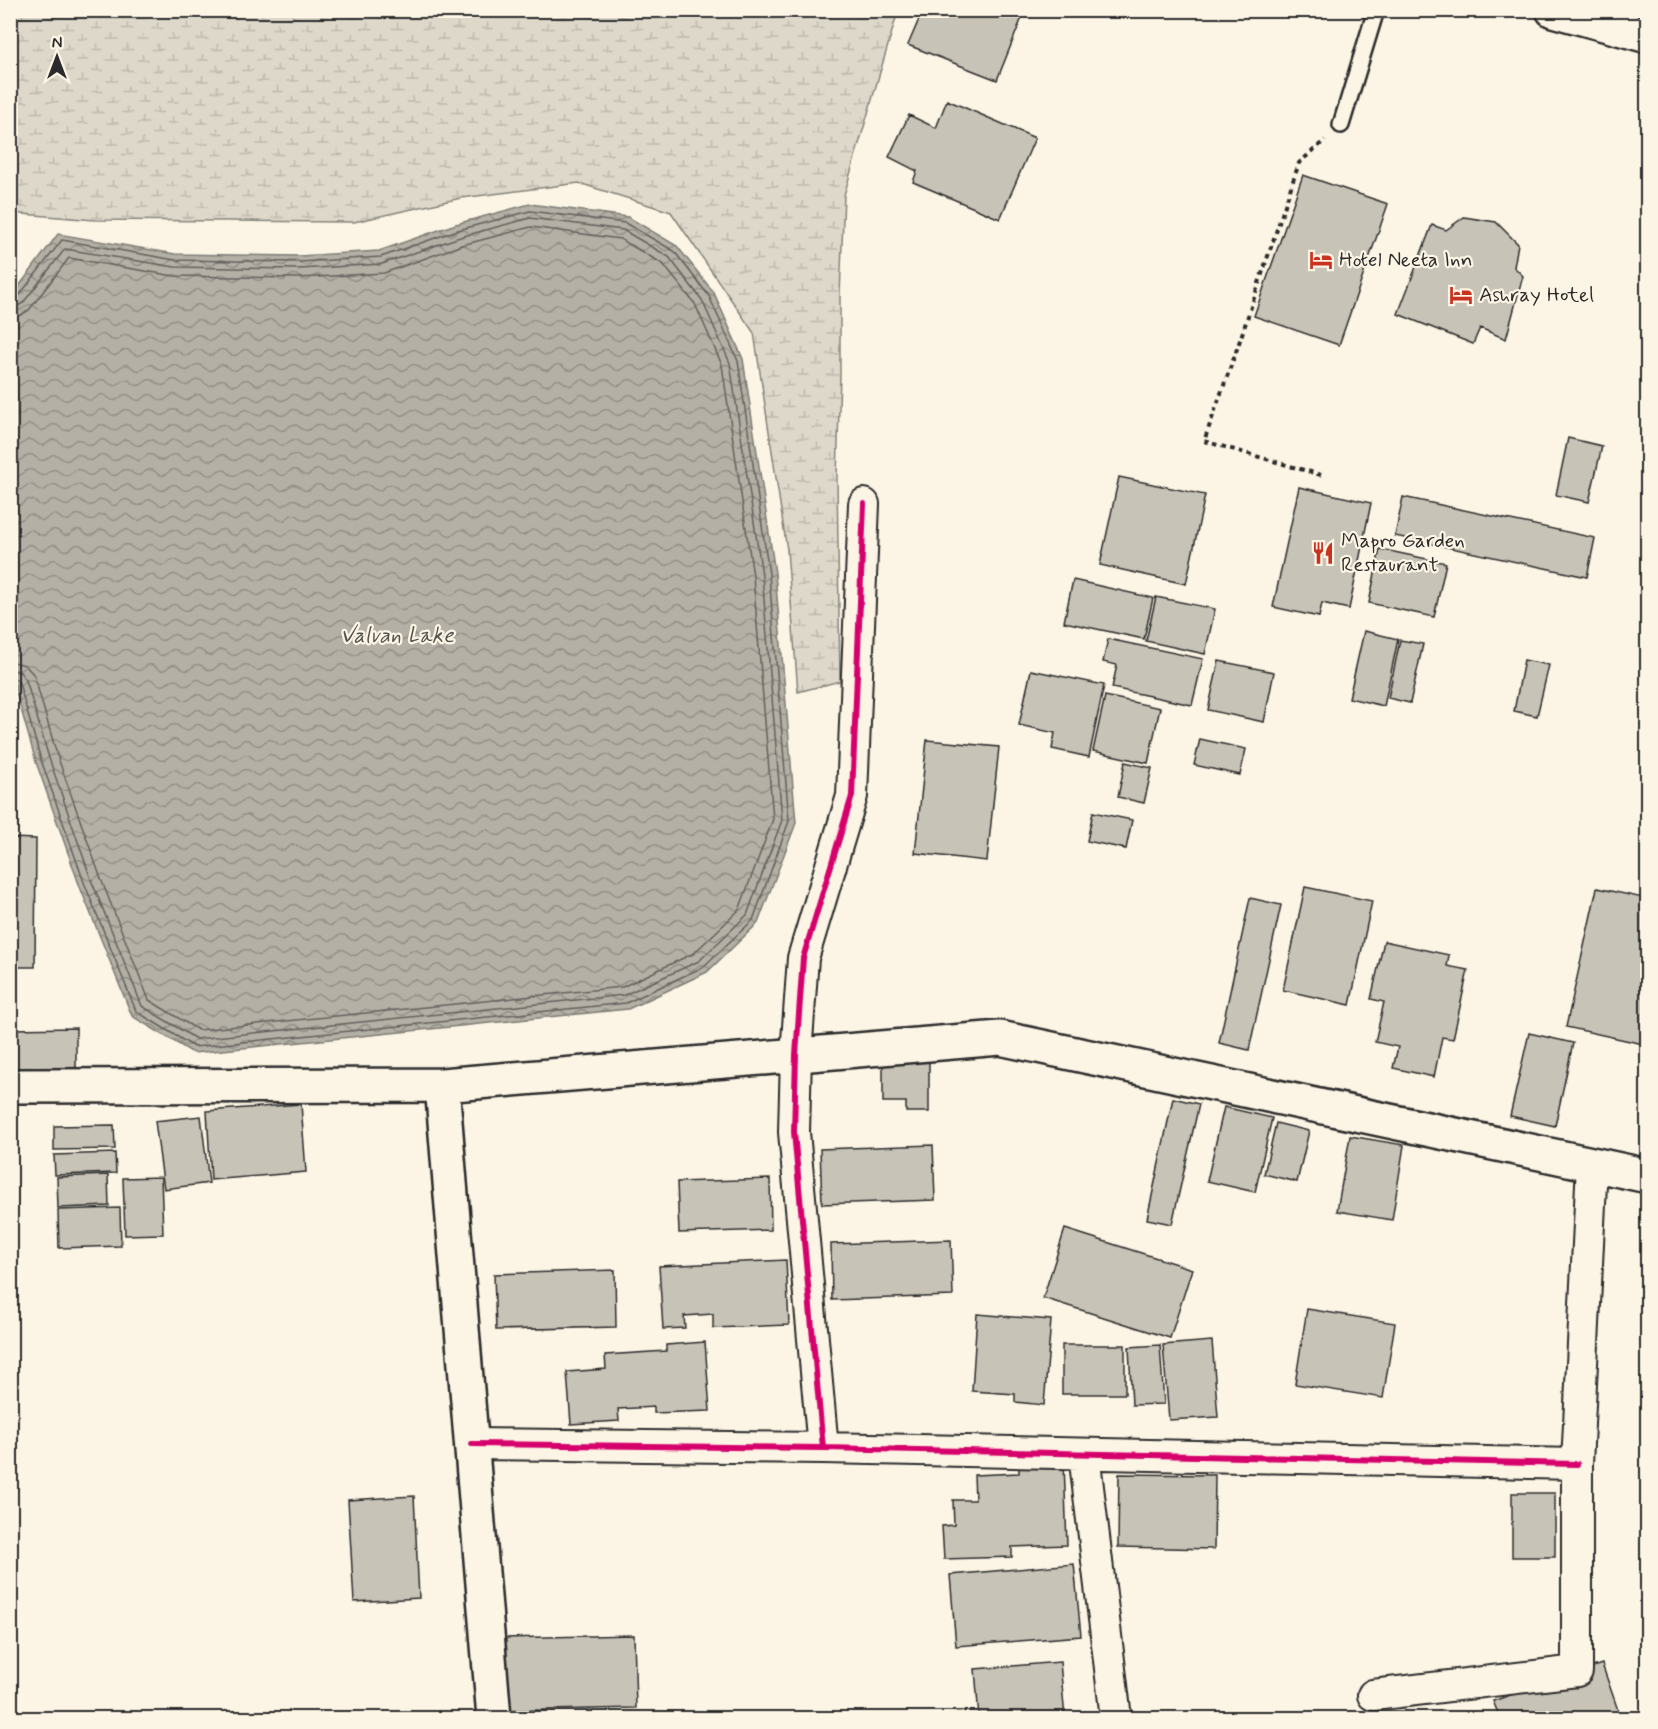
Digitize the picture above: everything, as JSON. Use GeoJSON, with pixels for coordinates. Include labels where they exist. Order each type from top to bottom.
{"type":"FeatureCollection","features":[{"type":"Feature","properties":{"kind":"main road"},"geometry":{"type":"LineString","coordinates":[[1553,10],[1647,36]]}},
{"type":"Feature","properties":{"kind":"main road"},"geometry":{"type":"LineString","coordinates":[[10,1086],[442,1085],[1000,1038],[1647,1176]]}},
{"type":"Feature","properties":{"kind":"main road"},"geometry":{"type":"LineString","coordinates":[[442,1085],[494,1719]]}},
{"type":"Feature","properties":{"kind":"street"},"geometry":{"type":"LineString","coordinates":[[823,1448],[795,1132],[795,1055],[803,958],[852,796],[864,504]]}},
{"type":"Feature","properties":{"kind":"street"},"geometry":{"type":"LineString","coordinates":[[1373,1695],[1577,1671],[1577,1464],[1592,1164]]}},
{"type":"Feature","properties":{"kind":"street"},"geometry":{"type":"LineString","coordinates":[[472,1444],[823,1448],[1577,1464]]}},
{"type":"Feature","properties":{"kind":"street"},"geometry":{"type":"LineString","coordinates":[[1084,1454],[1116,1719]]}},
{"type":"Feature","properties":{"kind":"lane"},"geometry":{"type":"LineString","coordinates":[[1341,125],[1376,10]]}},
{"type":"Feature","properties":{"kind":"path"},"geometry":{"type":"LineString","coordinates":[[1321,475],[1204,441],[1299,163],[1341,125]]}},
{"type":"Feature","properties":{"kind":"green space"},"geometry":{"type":"Polygon","coordinates":[[[10,11],[898,11],[844,195],[837,478],[840,681],[798,692],[787,550],[754,333],[671,212],[579,183],[461,198],[354,222],[95,220],[11,213],[10,11]]]}},
{"type":"Feature","properties":{"kind":"water","name":"Valvan Lake"},"geometry":{"type":"Polygon","coordinates":[[[530,204],[628,217],[677,246],[714,293],[743,359],[775,573],[796,823],[758,923],[707,972],[628,1009],[193,1053],[132,1016],[80,887],[36,762],[11,674],[11,297],[58,234],[175,254],[299,256],[379,251],[456,224],[530,204]]]}},
{"type":"Feature","properties":{"kind":"building"},"geometry":{"type":"Polygon","coordinates":[[[923,10],[1025,10],[997,80],[908,45],[923,10]]]}},
{"type":"Feature","properties":{"kind":"building"},"geometry":{"type":"Polygon","coordinates":[[[947,100],[1035,138],[1000,219],[913,182],[917,171],[889,157],[909,115],[936,128],[947,100]]]}},
{"type":"Feature","properties":{"kind":"building","name":"Hotel Neeta Inn"},"geometry":{"type":"Polygon","coordinates":[[[1303,175],[1388,204],[1339,345],[1254,316],[1303,175]]]}},
{"type":"Feature","properties":{"kind":"building","name":"Ashray Hotel"},"geometry":{"type":"Polygon","coordinates":[[[1464,217],[1496,222],[1518,244],[1514,267],[1523,276],[1506,339],[1480,328],[1473,344],[1398,314],[1432,225],[1446,230],[1464,217]]]}},
{"type":"Feature","properties":{"kind":"building"},"geometry":{"type":"Polygon","coordinates":[[[1568,438],[1602,446],[1589,502],[1556,495],[1568,438]]]}},
{"type":"Feature","properties":{"kind":"building"},"geometry":{"type":"Polygon","coordinates":[[[1119,477],[1205,495],[1186,584],[1100,565],[1119,477]]]}},
{"type":"Feature","properties":{"kind":"building","name":"Mapro Garden Restaurant"},"geometry":{"type":"Polygon","coordinates":[[[1299,487],[1371,503],[1349,609],[1322,603],[1319,617],[1273,607],[1299,487]]]}},
{"type":"Feature","properties":{"kind":"building"},"geometry":{"type":"Polygon","coordinates":[[[1403,497],[1595,538],[1587,577],[1395,536],[1403,497]]]}},
{"type":"Feature","properties":{"kind":"building"},"geometry":{"type":"Polygon","coordinates":[[[1380,549],[1446,563],[1434,617],[1369,603],[1380,549]]]}},
{"type":"Feature","properties":{"kind":"building"},"geometry":{"type":"Polygon","coordinates":[[[1073,580],[1153,598],[1144,639],[1064,622],[1073,580]]]}},
{"type":"Feature","properties":{"kind":"building"},"geometry":{"type":"Polygon","coordinates":[[[1156,597],[1215,609],[1205,654],[1146,641],[1156,597]]]}},
{"type":"Feature","properties":{"kind":"building"},"geometry":{"type":"Polygon","coordinates":[[[1364,631],[1398,639],[1384,706],[1349,698],[1364,631]]]}},
{"type":"Feature","properties":{"kind":"building"},"geometry":{"type":"Polygon","coordinates":[[[1108,639],[1203,659],[1192,705],[1112,688],[1117,665],[1103,662],[1108,639]]]}},
{"type":"Feature","properties":{"kind":"building"},"geometry":{"type":"Polygon","coordinates":[[[1400,640],[1423,644],[1410,703],[1388,698],[1400,640]]]}},
{"type":"Feature","properties":{"kind":"building"},"geometry":{"type":"Polygon","coordinates":[[[1524,660],[1549,665],[1537,716],[1514,711],[1524,660]]]}},
{"type":"Feature","properties":{"kind":"building"},"geometry":{"type":"Polygon","coordinates":[[[1219,661],[1274,672],[1264,722],[1208,710],[1219,661]]]}},
{"type":"Feature","properties":{"kind":"building"},"geometry":{"type":"Polygon","coordinates":[[[1031,670],[1104,685],[1089,757],[1052,749],[1055,733],[1019,725],[1031,670]]]}},
{"type":"Feature","properties":{"kind":"building"},"geometry":{"type":"Polygon","coordinates":[[[1105,696],[1160,708],[1148,763],[1093,751],[1105,696]]]}},
{"type":"Feature","properties":{"kind":"building"},"geometry":{"type":"Polygon","coordinates":[[[1200,739],[1246,749],[1240,775],[1194,765],[1200,739]]]}},
{"type":"Feature","properties":{"kind":"building"},"geometry":{"type":"Polygon","coordinates":[[[927,740],[999,747],[987,861],[915,853],[927,740]]]}},
{"type":"Feature","properties":{"kind":"building"},"geometry":{"type":"Polygon","coordinates":[[[1125,762],[1152,768],[1144,803],[1118,797],[1125,762]]]}},
{"type":"Feature","properties":{"kind":"building"},"geometry":{"type":"Polygon","coordinates":[[[1093,812],[1132,820],[1126,849],[1087,841],[1093,812]]]}},
{"type":"Feature","properties":{"kind":"building"},"geometry":{"type":"Polygon","coordinates":[[[10,838],[36,839],[35,967],[10,967],[10,838]]]}},
{"type":"Feature","properties":{"kind":"building"},"geometry":{"type":"Polygon","coordinates":[[[1305,887],[1372,901],[1350,1005],[1283,990],[1305,887]]]}},
{"type":"Feature","properties":{"kind":"building"},"geometry":{"type":"Polygon","coordinates":[[[1597,888],[1648,899],[1648,1045],[1566,1027],[1597,888]]]}},
{"type":"Feature","properties":{"kind":"building"},"geometry":{"type":"Polygon","coordinates":[[[1250,898],[1281,905],[1249,1050],[1219,1043],[1250,898]]]}},
{"type":"Feature","properties":{"kind":"building"},"geometry":{"type":"Polygon","coordinates":[[[1384,941],[1449,955],[1447,966],[1468,970],[1453,1039],[1442,1037],[1434,1077],[1393,1068],[1398,1047],[1375,1042],[1384,1002],[1371,999],[1384,941]]]}},
{"type":"Feature","properties":{"kind":"building"},"geometry":{"type":"Polygon","coordinates":[[[76,1028],[76,1072],[10,1074],[10,1029],[76,1028]]]}},
{"type":"Feature","properties":{"kind":"building"},"geometry":{"type":"Polygon","coordinates":[[[1529,1033],[1573,1043],[1555,1126],[1510,1116],[1529,1033]]]}},
{"type":"Feature","properties":{"kind":"building"},"geometry":{"type":"Polygon","coordinates":[[[883,1061],[929,1061],[929,1112],[906,1112],[906,1102],[883,1102],[883,1061]]]}},
{"type":"Feature","properties":{"kind":"building"},"geometry":{"type":"Polygon","coordinates":[[[1173,1098],[1199,1104],[1172,1224],[1147,1219],[1173,1098]]]}},
{"type":"Feature","properties":{"kind":"building"},"geometry":{"type":"Polygon","coordinates":[[[301,1104],[306,1172],[211,1180],[207,1111],[301,1104]]]}},
{"type":"Feature","properties":{"kind":"building"},"geometry":{"type":"Polygon","coordinates":[[[1224,1107],[1272,1118],[1255,1192],[1207,1181],[1224,1107]]]}},
{"type":"Feature","properties":{"kind":"building"},"geometry":{"type":"Polygon","coordinates":[[[201,1116],[209,1183],[164,1189],[155,1121],[201,1116]]]}},
{"type":"Feature","properties":{"kind":"building"},"geometry":{"type":"Polygon","coordinates":[[[1276,1123],[1309,1131],[1297,1182],[1264,1174],[1276,1123]]]}},
{"type":"Feature","properties":{"kind":"building"},"geometry":{"type":"Polygon","coordinates":[[[114,1125],[115,1149],[54,1150],[54,1126],[114,1125]]]}},
{"type":"Feature","properties":{"kind":"building"},"geometry":{"type":"Polygon","coordinates":[[[1350,1136],[1404,1145],[1392,1220],[1337,1211],[1350,1136]]]}},
{"type":"Feature","properties":{"kind":"building"},"geometry":{"type":"Polygon","coordinates":[[[933,1145],[935,1200],[822,1204],[820,1149],[933,1145]]]}},
{"type":"Feature","properties":{"kind":"building"},"geometry":{"type":"Polygon","coordinates":[[[115,1153],[116,1173],[55,1175],[54,1155],[115,1153]]]}},
{"type":"Feature","properties":{"kind":"building"},"geometry":{"type":"Polygon","coordinates":[[[108,1175],[109,1206],[58,1208],[57,1177],[108,1175]]]}},
{"type":"Feature","properties":{"kind":"building"},"geometry":{"type":"Polygon","coordinates":[[[161,1177],[163,1234],[125,1235],[123,1178],[161,1177]]]}},
{"type":"Feature","properties":{"kind":"building"},"geometry":{"type":"Polygon","coordinates":[[[770,1179],[771,1230],[679,1233],[677,1182],[770,1179]]]}},
{"type":"Feature","properties":{"kind":"building"},"geometry":{"type":"Polygon","coordinates":[[[120,1208],[121,1246],[59,1248],[58,1210],[120,1208]]]}},
{"type":"Feature","properties":{"kind":"building"},"geometry":{"type":"Polygon","coordinates":[[[1065,1229],[1192,1269],[1170,1338],[1043,1298],[1065,1229]]]}},
{"type":"Feature","properties":{"kind":"building"},"geometry":{"type":"Polygon","coordinates":[[[951,1240],[953,1296],[832,1300],[831,1244],[951,1240]]]}},
{"type":"Feature","properties":{"kind":"building"},"geometry":{"type":"Polygon","coordinates":[[[786,1260],[789,1325],[713,1328],[713,1314],[684,1316],[685,1328],[663,1329],[659,1266],[786,1260]]]}},
{"type":"Feature","properties":{"kind":"building"},"geometry":{"type":"Polygon","coordinates":[[[615,1270],[616,1327],[496,1330],[494,1274],[615,1270]]]}},
{"type":"Feature","properties":{"kind":"building"},"geometry":{"type":"Polygon","coordinates":[[[1307,1309],[1395,1323],[1383,1398],[1295,1384],[1307,1309]]]}},
{"type":"Feature","properties":{"kind":"building"},"geometry":{"type":"Polygon","coordinates":[[[977,1314],[1051,1320],[1044,1405],[1015,1402],[1015,1394],[972,1391],[977,1314]]]}},
{"type":"Feature","properties":{"kind":"building"},"geometry":{"type":"Polygon","coordinates":[[[1212,1341],[1218,1417],[1169,1420],[1163,1345],[1212,1341]]]}},
{"type":"Feature","properties":{"kind":"building"},"geometry":{"type":"Polygon","coordinates":[[[705,1342],[710,1411],[654,1413],[654,1407],[618,1409],[619,1421],[571,1424],[567,1372],[606,1369],[605,1355],[666,1351],[666,1345],[705,1342]]]}},
{"type":"Feature","properties":{"kind":"building"},"geometry":{"type":"Polygon","coordinates":[[[1062,1345],[1125,1345],[1125,1394],[1062,1394],[1062,1345]]]}},
{"type":"Feature","properties":{"kind":"building"},"geometry":{"type":"Polygon","coordinates":[[[1160,1345],[1164,1404],[1132,1405],[1129,1347],[1160,1345]]]}},
{"type":"Feature","properties":{"kind":"building"},"geometry":{"type":"Polygon","coordinates":[[[1064,1463],[1067,1545],[1012,1547],[1012,1557],[944,1559],[942,1526],[954,1525],[953,1500],[975,1500],[974,1475],[1019,1473],[1019,1464],[1064,1463]]]}},
{"type":"Feature","properties":{"kind":"building"},"geometry":{"type":"Polygon","coordinates":[[[1119,1474],[1215,1475],[1214,1549],[1118,1547],[1119,1474]]]}},
{"type":"Feature","properties":{"kind":"building"},"geometry":{"type":"Polygon","coordinates":[[[1512,1493],[1555,1493],[1555,1557],[1512,1557],[1512,1493]]]}},
{"type":"Feature","properties":{"kind":"building"},"geometry":{"type":"Polygon","coordinates":[[[414,1496],[419,1598],[354,1602],[348,1500],[414,1496]]]}},
{"type":"Feature","properties":{"kind":"building"},"geometry":{"type":"Polygon","coordinates":[[[1074,1564],[1081,1636],[956,1646],[950,1575],[1074,1564]]]}},
{"type":"Feature","properties":{"kind":"building"},"geometry":{"type":"Polygon","coordinates":[[[634,1635],[636,1708],[504,1711],[503,1638],[634,1635]]]}},
{"type":"Feature","properties":{"kind":"building"},"geometry":{"type":"Polygon","coordinates":[[[1060,1662],[1065,1718],[979,1718],[975,1669],[1060,1662]]]}},
{"type":"Feature","properties":{"kind":"building"},"geometry":{"type":"Polygon","coordinates":[[[1602,1664],[1620,1716],[1614,1718],[1500,1718],[1493,1701],[1602,1664]]]}},
{"type":"Feature","properties":{"kind":"cycle path"},"geometry":{"type":"LineString","coordinates":[[823,1448],[794,1132],[796,1055],[803,958],[852,796],[864,504]]}},
{"type":"Feature","properties":{"kind":"cycle path"},"geometry":{"type":"LineString","coordinates":[[472,1444],[823,1448],[1577,1464]]}},
{"type":"Feature","properties":{"kind":"place","name":"Hotel Neeta Inn"},"geometry":{"type":"Point","coordinates":[1321,260]}},
{"type":"Feature","properties":{"kind":"place","name":"Ashray Hotel"},"geometry":{"type":"Point","coordinates":[1461,295]}},
{"type":"Feature","properties":{"kind":"place","name":"Mapro Garden Restaurant"},"geometry":{"type":"Point","coordinates":[1323,553]}}]}
